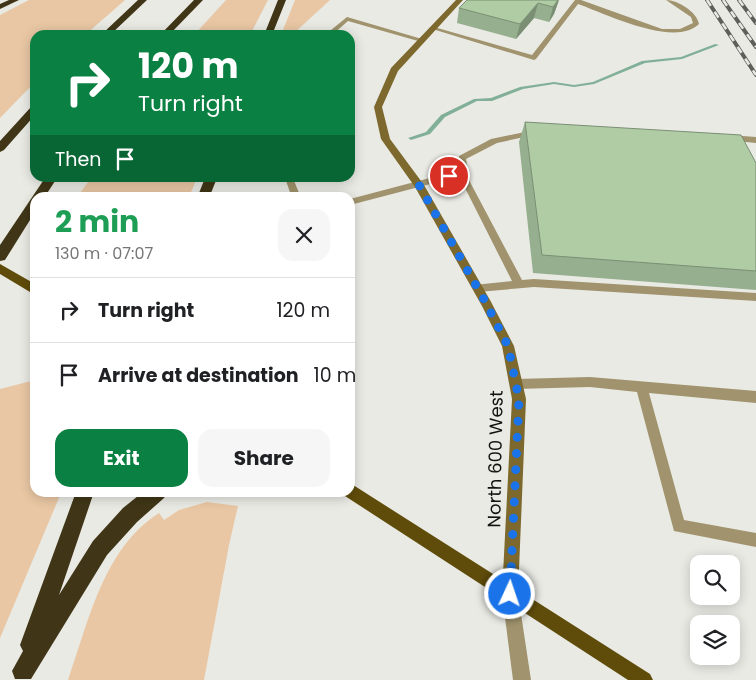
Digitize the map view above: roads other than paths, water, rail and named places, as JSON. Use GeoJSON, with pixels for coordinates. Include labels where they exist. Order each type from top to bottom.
{"type":"FeatureCollection","features":[{"type":"Feature","properties":{"kind":"highway"},"geometry":{"type":"LineString","coordinates":[[0,7],[15,0]]}},
{"type":"Feature","properties":{"kind":"highway"},"geometry":{"type":"LineString","coordinates":[[110,30],[143,0]]}},
{"type":"Feature","properties":{"kind":"highway"},"geometry":{"type":"LineString","coordinates":[[169,30],[199,0]]}},
{"type":"Feature","properties":{"kind":"highway"},"geometry":{"type":"LineString","coordinates":[[270,30],[282,0]]}},
{"type":"Feature","properties":{"kind":"highway"},"geometry":{"type":"LineString","coordinates":[[0,148],[30,114]]}},
{"type":"Feature","properties":{"kind":"highway"},"geometry":{"type":"LineString","coordinates":[[0,256],[30,210]]}},
{"type":"Feature","properties":{"kind":"highway"},"geometry":{"type":"LineString","coordinates":[[21,675],[83,497]]}},
{"type":"Feature","properties":{"kind":"highway"},"geometry":{"type":"LineString","coordinates":[[21,675],[100,548],[130,515],[152,497]]}},
{"type":"Feature","properties":{"kind":"main road"},"geometry":{"type":"LineString","coordinates":[[0,268],[30,287]]}},
{"type":"Feature","properties":{"kind":"main road"},"geometry":{"type":"LineString","coordinates":[[355,494],[644,680]]}},
{"type":"Feature","properties":{"kind":"street","name":"North 600 West"},"geometry":{"type":"LineString","coordinates":[[460,0],[420,40],[394,70],[378,107],[386,139],[419,185],[478,288],[508,346],[519,399],[510,594]]}},
{"type":"Feature","properties":{"kind":"street"},"geometry":{"type":"LineString","coordinates":[[510,594],[522,680]]}},
{"type":"Feature","properties":{"kind":"lane"},"geometry":{"type":"LineString","coordinates":[[432,28],[534,58],[577,1],[662,31],[674,32],[692,28],[696,24],[693,16],[669,0]]}},
{"type":"Feature","properties":{"kind":"lane"},"geometry":{"type":"LineString","coordinates":[[334,30],[347,19],[420,40]]}},
{"type":"Feature","properties":{"kind":"lane"},"geometry":{"type":"LineString","coordinates":[[520,285],[466,182],[462,158],[494,142],[532,132],[542,132]]}},
{"type":"Feature","properties":{"kind":"lane"},"geometry":{"type":"LineString","coordinates":[[716,137],[756,140]]}},
{"type":"Feature","properties":{"kind":"lane"},"geometry":{"type":"LineString","coordinates":[[355,201],[464,172]]}},
{"type":"Feature","properties":{"kind":"lane"},"geometry":{"type":"LineString","coordinates":[[478,288],[534,283],[756,297]]}},
{"type":"Feature","properties":{"kind":"lane"},"geometry":{"type":"LineString","coordinates":[[516,384],[590,382],[756,397]]}},
{"type":"Feature","properties":{"kind":"lane"},"geometry":{"type":"LineString","coordinates":[[640,386],[679,526],[756,540]]}},
{"type":"Feature","properties":{"kind":"waterway"},"geometry":{"type":"LineString","coordinates":[[411,138],[428,133],[443,116],[476,100],[492,99],[522,88],[554,83],[574,86],[594,83],[644,62],[682,58],[717,45]]}},
{"type":"Feature","properties":{"kind":"railway"},"geometry":{"type":"LineString","coordinates":[[707,0],[756,75]]}},
{"type":"Feature","properties":{"kind":"railway"},"geometry":{"type":"LineString","coordinates":[[723,0],[756,47]]}},
{"type":"Feature","properties":{"kind":"railway"},"geometry":{"type":"LineString","coordinates":[[739,0],[756,23]]}}]}
